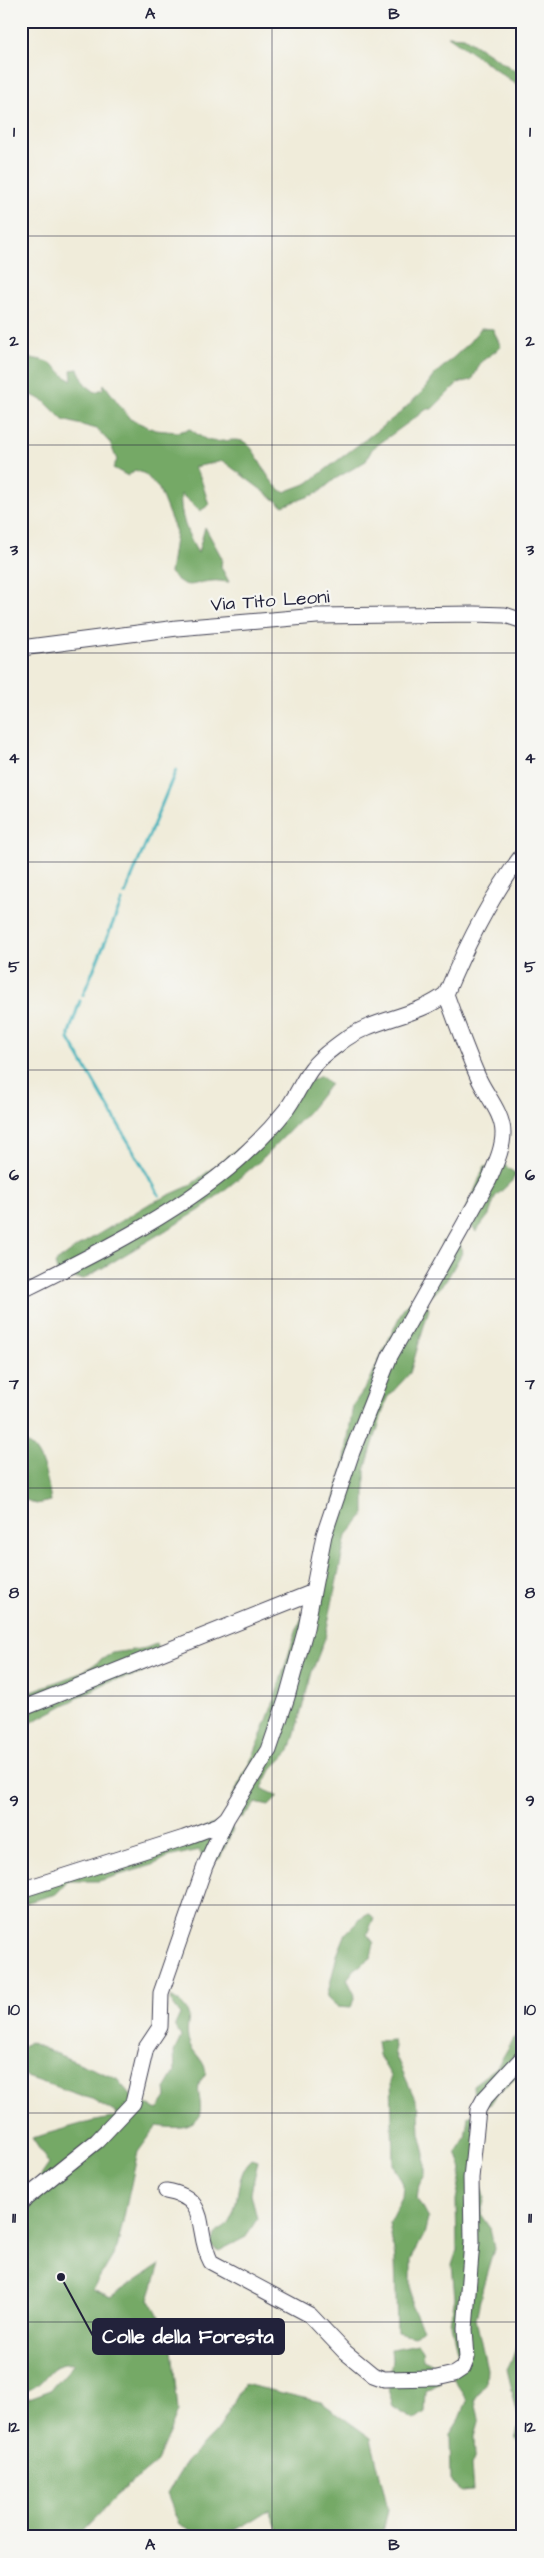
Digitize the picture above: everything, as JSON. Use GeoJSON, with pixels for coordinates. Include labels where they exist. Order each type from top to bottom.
{"type":"FeatureCollection","features":[{"type":"Feature","properties":{"kind":"street","name":"Via Tito Leoni"},"geometry":{"type":"LineString","coordinates":[[21,648],[177,628],[317,616],[505,614],[523,621]]}},
{"type":"Feature","properties":{"kind":"street"},"geometry":{"type":"LineString","coordinates":[[21,1290],[133,1232],[190,1196],[225,1170],[271,1128],[287,1108],[312,1067],[352,1034],[368,1025],[424,1009],[446,994],[495,896],[523,854]]}},
{"type":"Feature","properties":{"kind":"street"},"geometry":{"type":"LineString","coordinates":[[21,2204],[97,2141],[133,2103],[146,2048],[160,2027],[161,1993],[205,1866],[227,1818],[269,1750],[288,1697],[306,1628],[311,1593],[327,1526],[352,1452],[390,1356],[489,1180],[501,1147],[503,1130],[497,1114],[479,1080],[446,994]]}},
{"type":"Feature","properties":{"kind":"street"},"geometry":{"type":"LineString","coordinates":[[21,1709],[311,1593]]}},
{"type":"Feature","properties":{"kind":"street"},"geometry":{"type":"LineString","coordinates":[[21,1890],[184,1838],[218,1824],[227,1818]]}},
{"type":"Feature","properties":{"kind":"street"},"geometry":{"type":"LineString","coordinates":[[166,2191],[182,2193],[197,2209],[206,2253],[211,2262],[310,2315],[367,2372],[384,2379],[437,2378],[454,2374],[463,2368],[467,2358],[465,2329],[472,2242],[471,2178],[478,2110],[484,2099],[523,2057]]}},
{"type":"Feature","properties":{"kind":"green space"},"geometry":{"type":"Polygon","coordinates":[[[448,36],[464,37],[523,76],[523,89],[448,36]]]}},
{"type":"Feature","properties":{"kind":"green space"},"geometry":{"type":"Polygon","coordinates":[[[481,328],[493,329],[501,347],[481,362],[472,380],[458,383],[432,409],[427,409],[372,449],[366,461],[335,479],[318,493],[283,506],[223,461],[194,467],[201,479],[209,505],[200,511],[181,494],[181,509],[185,525],[198,553],[205,527],[222,558],[221,567],[229,582],[214,581],[186,585],[176,579],[170,573],[176,532],[159,489],[145,474],[135,470],[128,476],[113,468],[117,460],[110,443],[97,429],[63,420],[44,401],[21,390],[21,358],[46,361],[72,380],[71,370],[78,369],[85,384],[95,392],[103,389],[104,384],[130,419],[155,430],[178,432],[190,429],[208,440],[238,440],[248,444],[271,480],[284,492],[308,483],[400,413],[422,392],[434,375],[466,346],[481,328]]]}},
{"type":"Feature","properties":{"kind":"green space"},"geometry":{"type":"Polygon","coordinates":[[[321,1076],[330,1084],[308,1112],[260,1161],[200,1210],[84,1279],[58,1276],[55,1263],[77,1247],[149,1204],[189,1186],[251,1139],[304,1084],[321,1076]]]}},
{"type":"Feature","properties":{"kind":"green space"},"geometry":{"type":"Polygon","coordinates":[[[503,1164],[516,1174],[512,1181],[495,1197],[489,1215],[476,1232],[462,1214],[472,1197],[484,1167],[503,1164]]]}},
{"type":"Feature","properties":{"kind":"green space"},"geometry":{"type":"Polygon","coordinates":[[[442,1241],[460,1242],[462,1253],[446,1281],[432,1295],[421,1289],[420,1281],[441,1258],[442,1241]]]}},
{"type":"Feature","properties":{"kind":"green space"},"geometry":{"type":"Polygon","coordinates":[[[416,1295],[424,1297],[429,1309],[410,1373],[387,1398],[365,1470],[365,1514],[346,1536],[325,1638],[312,1672],[290,1751],[271,1770],[262,1788],[278,1797],[269,1806],[255,1803],[242,1819],[232,1798],[254,1754],[273,1704],[296,1631],[308,1604],[344,1465],[353,1405],[368,1384],[404,1307],[416,1295]]]}},
{"type":"Feature","properties":{"kind":"green space"},"geometry":{"type":"Polygon","coordinates":[[[21,1441],[35,1450],[39,1457],[46,1475],[51,1501],[36,1504],[21,1498],[21,1441]]]}},
{"type":"Feature","properties":{"kind":"green space"},"geometry":{"type":"Polygon","coordinates":[[[156,1644],[161,1658],[141,1674],[108,1682],[21,1728],[21,1695],[81,1673],[112,1653],[146,1648],[156,1644]]]}},
{"type":"Feature","properties":{"kind":"green space"},"geometry":{"type":"Polygon","coordinates":[[[221,1822],[233,1829],[220,1858],[208,1865],[199,1850],[168,1857],[153,1865],[99,1881],[68,1881],[56,1894],[21,1904],[21,1889],[221,1822]]]}},
{"type":"Feature","properties":{"kind":"green space"},"geometry":{"type":"Polygon","coordinates":[[[367,1913],[374,1918],[367,1934],[374,1943],[371,1958],[355,1969],[347,1979],[355,1995],[351,2008],[338,2007],[327,1997],[337,1955],[346,1933],[367,1913]]]}},
{"type":"Feature","properties":{"kind":"green space"},"geometry":{"type":"Polygon","coordinates":[[[171,1997],[180,2003],[188,2013],[187,2035],[189,2042],[202,2061],[206,2071],[199,2088],[200,2112],[194,2122],[183,2127],[157,2126],[138,2152],[117,2249],[93,2289],[111,2297],[160,2264],[149,2299],[171,2338],[178,2411],[157,2462],[117,2495],[76,2537],[21,2537],[21,2401],[51,2390],[74,2364],[57,2366],[37,2385],[21,2392],[21,2199],[27,2196],[49,2164],[32,2138],[81,2124],[116,2117],[116,2113],[92,2099],[21,2075],[21,2048],[29,2042],[117,2079],[133,2098],[157,2110],[166,2097],[165,2089],[175,2072],[174,2052],[181,2037],[175,2025],[180,2014],[170,2000],[171,1997]]]}},
{"type":"Feature","properties":{"kind":"green space"},"geometry":{"type":"Polygon","coordinates":[[[523,2031],[523,2072],[498,2093],[490,2105],[474,2101],[473,2085],[497,2067],[517,2033],[523,2031]]]}},
{"type":"Feature","properties":{"kind":"green space"},"geometry":{"type":"Polygon","coordinates":[[[393,2040],[395,2054],[419,2108],[420,2134],[425,2154],[425,2175],[419,2185],[417,2199],[428,2219],[424,2235],[411,2260],[411,2305],[423,2329],[415,2336],[397,2332],[395,2258],[389,2223],[402,2197],[403,2184],[393,2164],[391,2076],[379,2056],[377,2041],[393,2040]]]}},
{"type":"Feature","properties":{"kind":"green space"},"geometry":{"type":"Polygon","coordinates":[[[472,2114],[479,2177],[485,2197],[481,2214],[490,2227],[494,2249],[476,2319],[487,2369],[486,2384],[475,2399],[479,2419],[474,2437],[475,2456],[471,2466],[473,2490],[462,2491],[451,2481],[450,2434],[459,2420],[467,2401],[453,2378],[452,2368],[458,2354],[450,2321],[455,2298],[452,2265],[457,2250],[456,2200],[462,2169],[456,2152],[465,2138],[468,2116],[472,2114]]]}},
{"type":"Feature","properties":{"kind":"green space"},"geometry":{"type":"Polygon","coordinates":[[[252,2159],[258,2161],[251,2193],[257,2219],[246,2237],[219,2251],[210,2246],[212,2240],[227,2225],[233,2214],[242,2173],[252,2159]]]}},
{"type":"Feature","properties":{"kind":"green space"},"geometry":{"type":"Polygon","coordinates":[[[523,2300],[523,2449],[516,2438],[519,2419],[507,2369],[518,2338],[517,2305],[523,2300]]]}},
{"type":"Feature","properties":{"kind":"green space"},"geometry":{"type":"Polygon","coordinates":[[[417,2344],[422,2351],[423,2360],[437,2366],[440,2383],[426,2391],[425,2412],[414,2420],[393,2407],[388,2389],[392,2360],[391,2349],[417,2344]]]}},
{"type":"Feature","properties":{"kind":"green space"},"geometry":{"type":"Polygon","coordinates":[[[244,2384],[321,2402],[371,2438],[388,2509],[382,2537],[280,2537],[270,2509],[238,2528],[220,2536],[205,2537],[179,2524],[167,2494],[186,2462],[220,2427],[244,2384]]]}},
{"type":"Feature","properties":{"kind":"waterway"},"geometry":{"type":"LineString","coordinates":[[125,894],[176,770]]}},
{"type":"Feature","properties":{"kind":"waterway"},"geometry":{"type":"LineString","coordinates":[[83,995],[122,901]]}},
{"type":"Feature","properties":{"kind":"waterway"},"geometry":{"type":"LineString","coordinates":[[80,1001],[69,1033],[69,1039],[159,1195]]}},
{"type":"Feature","properties":{"kind":"place","name":"Colle della Foresta"},"geometry":{"type":"Point","coordinates":[61,2277]}}]}
